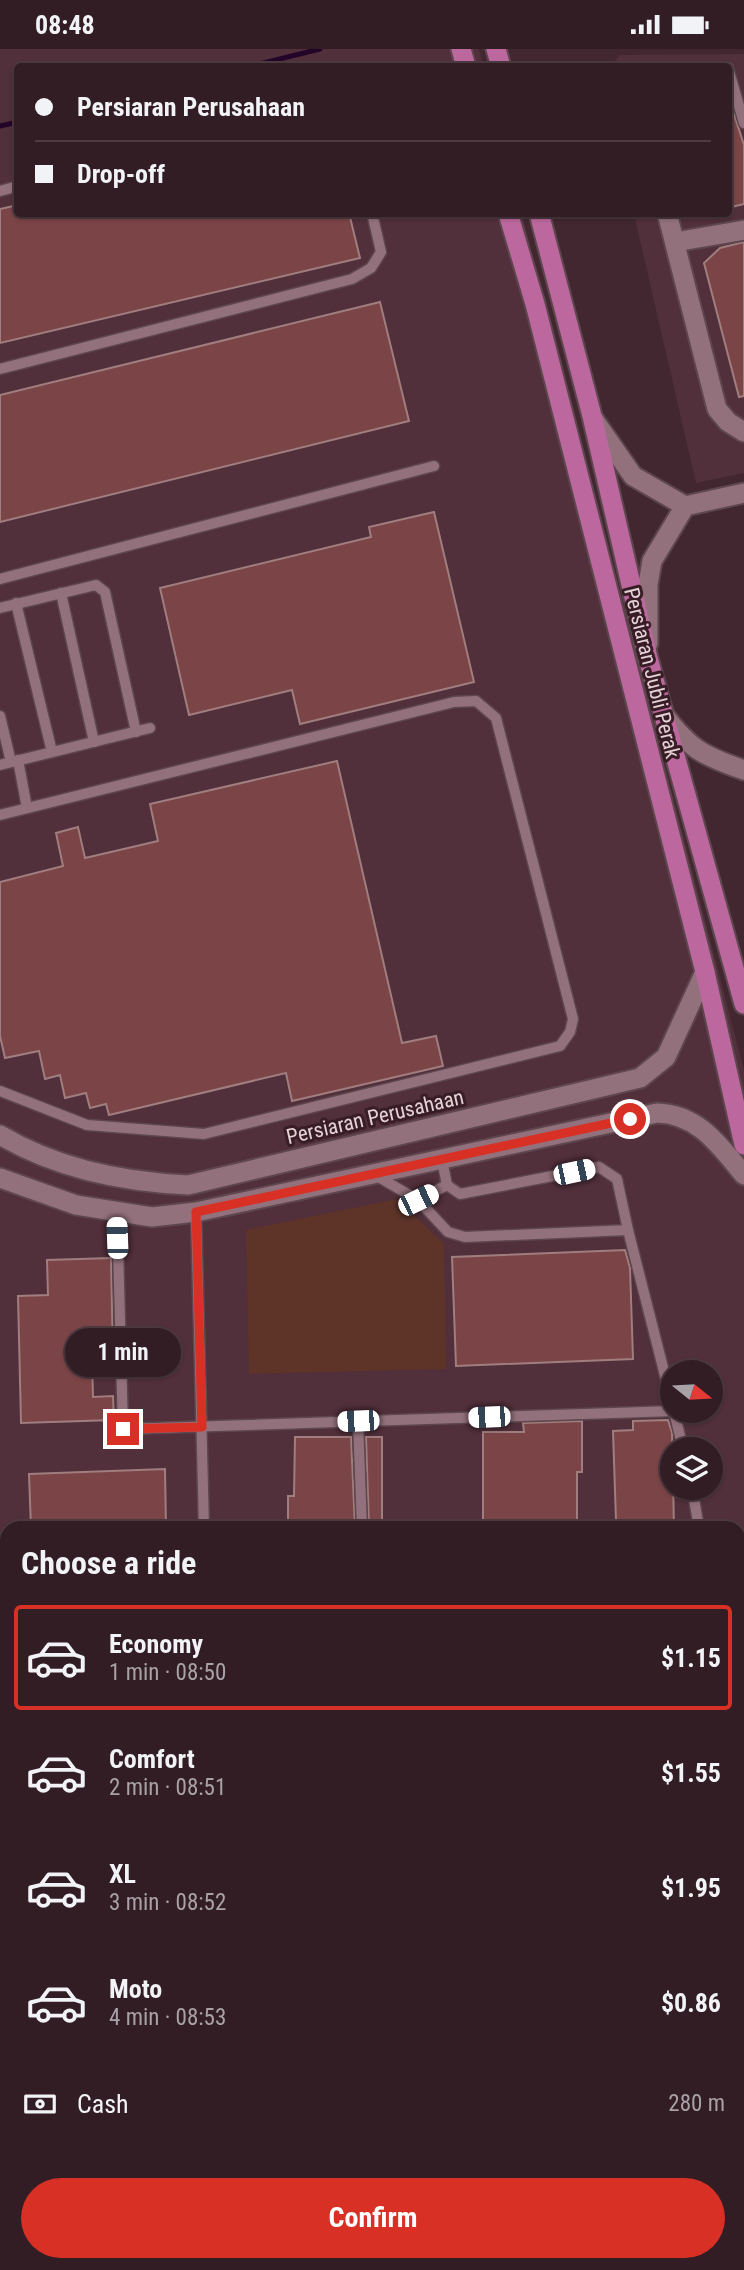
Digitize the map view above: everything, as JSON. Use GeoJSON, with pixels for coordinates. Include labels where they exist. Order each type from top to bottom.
{"type":"FeatureCollection","features":[{"type":"Feature","properties":{"kind":"main road","name":"Persiaran Jubli Perak"},"geometry":{"type":"LineString","coordinates":[[509,217],[538,317],[705,972],[744,1145]]}},
{"type":"Feature","properties":{"kind":"main road","name":"Persiaran Jubli Perak"},"geometry":{"type":"LineString","coordinates":[[540,217],[592,416],[648,658],[744,1004]]}},
{"type":"Feature","properties":{"kind":"main road"},"geometry":{"type":"LineString","coordinates":[[668,217],[717,408],[728,422],[744,432]]}},
{"type":"Feature","properties":{"kind":"main road"},"geometry":{"type":"LineString","coordinates":[[675,242],[744,230]]}},
{"type":"Feature","properties":{"kind":"main road"},"geometry":{"type":"LineString","coordinates":[[592,416],[633,476],[685,506],[744,493]]}},
{"type":"Feature","properties":{"kind":"main road"},"geometry":{"type":"LineString","coordinates":[[648,658],[648,584],[652,561],[685,506]]}},
{"type":"Feature","properties":{"kind":"main road"},"geometry":{"type":"LineString","coordinates":[[663,714],[687,744],[717,761],[744,770]]}},
{"type":"Feature","properties":{"kind":"main road","name":"Persiaran Perusahaan"},"geometry":{"type":"LineString","coordinates":[[0,1135],[20,1147],[74,1169],[156,1184],[202,1182],[640,1078],[666,1057],[705,972]]}},
{"type":"Feature","properties":{"kind":"main road"},"geometry":{"type":"LineString","coordinates":[[0,1178],[76,1205],[152,1217],[196,1212],[657,1113],[672,1113],[691,1120],[712,1136],[744,1175]]}},
{"type":"Feature","properties":{"kind":"lane"},"geometry":{"type":"LineString","coordinates":[[732,82],[744,123]]}},
{"type":"Feature","properties":{"kind":"lane"},"geometry":{"type":"LineString","coordinates":[[0,369],[352,279],[371,268],[381,252],[373,217]]}},
{"type":"Feature","properties":{"kind":"lane"},"geometry":{"type":"LineString","coordinates":[[0,579],[434,466]]}},
{"type":"Feature","properties":{"kind":"lane"},"geometry":{"type":"LineString","coordinates":[[0,608],[96,585],[105,592],[136,732]]}},
{"type":"Feature","properties":{"kind":"lane"},"geometry":{"type":"LineString","coordinates":[[61,593],[94,742]]}},
{"type":"Feature","properties":{"kind":"lane"},"geometry":{"type":"LineString","coordinates":[[16,603],[52,752]]}},
{"type":"Feature","properties":{"kind":"lane"},"geometry":{"type":"LineString","coordinates":[[0,815],[454,702],[476,701],[496,718],[573,1019],[570,1032],[560,1046],[204,1134],[87,1125],[0,1091]]}},
{"type":"Feature","properties":{"kind":"lane"},"geometry":{"type":"LineString","coordinates":[[0,716],[10,762],[27,808]]}},
{"type":"Feature","properties":{"kind":"lane"},"geometry":{"type":"LineString","coordinates":[[10,762],[150,728]]}},
{"type":"Feature","properties":{"kind":"lane"},"geometry":{"type":"LineString","coordinates":[[442,1160],[447,1185],[460,1194],[599,1167],[617,1179],[661,1360]]}},
{"type":"Feature","properties":{"kind":"lane"},"geometry":{"type":"LineString","coordinates":[[373,1174],[418,1200],[449,1232],[465,1237],[628,1230]]}},
{"type":"Feature","properties":{"kind":"lane"},"geometry":{"type":"LineString","coordinates":[[418,1200],[447,1185]]}},
{"type":"Feature","properties":{"kind":"lane"},"geometry":{"type":"LineString","coordinates":[[117,1211],[123,1429],[674,1411],[680,1437]]}},
{"type":"Feature","properties":{"kind":"lane"},"geometry":{"type":"LineString","coordinates":[[196,1212],[204,1521]]}},
{"type":"Feature","properties":{"kind":"lane"},"geometry":{"type":"LineString","coordinates":[[358,1421],[362,1521]]}},
{"type":"Feature","properties":{"kind":"lane"},"geometry":{"type":"LineString","coordinates":[[694,1500],[698,1521]]}},
{"type":"Feature","properties":{"kind":"shaded area"},"geometry":{"type":"Polygon","coordinates":[[[0,49],[479,49],[482,63],[14,63],[14,217],[523,217],[744,1070],[744,1521],[0,1521],[0,49]]]}},
{"type":"Feature","properties":{"kind":"shaded area"},"geometry":{"type":"Polygon","coordinates":[[[744,54],[744,473],[696,483],[635,217],[732,217],[732,63],[613,63],[620,55],[744,54]]]}},
{"type":"Feature","properties":{"kind":"shaded area"},"geometry":{"type":"Polygon","coordinates":[[[397,1199],[444,1244],[446,1369],[249,1374],[246,1230],[397,1199]]]}},
{"type":"Feature","properties":{"kind":"building"},"geometry":{"type":"Polygon","coordinates":[[[732,108],[744,145],[744,204],[732,207],[732,108]]]}},
{"type":"Feature","properties":{"kind":"building"},"geometry":{"type":"Polygon","coordinates":[[[14,206],[14,217],[350,217],[360,258],[0,343],[0,209],[14,206]]]}},
{"type":"Feature","properties":{"kind":"building"},"geometry":{"type":"Polygon","coordinates":[[[744,242],[744,396],[739,397],[704,263],[720,248],[744,242]]]}},
{"type":"Feature","properties":{"kind":"building"},"geometry":{"type":"Polygon","coordinates":[[[380,302],[409,421],[0,522],[0,395],[380,302]]]}},
{"type":"Feature","properties":{"kind":"building"},"geometry":{"type":"Polygon","coordinates":[[[434,512],[474,682],[300,724],[292,690],[189,715],[160,588],[371,537],[369,527],[434,512]]]}},
{"type":"Feature","properties":{"kind":"building"},"geometry":{"type":"Polygon","coordinates":[[[337,761],[402,1043],[436,1036],[443,1066],[292,1101],[286,1073],[109,1115],[106,1104],[90,1108],[86,1093],[65,1098],[60,1075],[45,1079],[39,1051],[5,1058],[0,1036],[0,882],[63,866],[56,833],[78,827],[85,858],[158,841],[150,804],[337,761]]]}},
{"type":"Feature","properties":{"kind":"building"},"geometry":{"type":"Polygon","coordinates":[[[625,1250],[630,1268],[633,1359],[456,1366],[452,1257],[625,1250]]]}},
{"type":"Feature","properties":{"kind":"building"},"geometry":{"type":"Polygon","coordinates":[[[111,1258],[113,1359],[92,1359],[93,1397],[113,1396],[114,1420],[21,1423],[18,1296],[48,1295],[47,1260],[111,1258]]]}},
{"type":"Feature","properties":{"kind":"building"},"geometry":{"type":"Polygon","coordinates":[[[660,1420],[660,1423],[669,1423],[672,1437],[660,1437],[660,1500],[673,1500],[674,1521],[616,1521],[613,1431],[633,1430],[633,1421],[660,1420]]]}},
{"type":"Feature","properties":{"kind":"building"},"geometry":{"type":"Polygon","coordinates":[[[582,1421],[582,1472],[577,1472],[577,1521],[483,1521],[483,1432],[524,1432],[523,1423],[582,1421]]]}},
{"type":"Feature","properties":{"kind":"building"},"geometry":{"type":"Polygon","coordinates":[[[295,1437],[351,1437],[355,1521],[288,1521],[288,1496],[294,1496],[295,1437]]]}},
{"type":"Feature","properties":{"kind":"building"},"geometry":{"type":"Polygon","coordinates":[[[366,1437],[382,1437],[382,1521],[369,1521],[366,1437]]]}},
{"type":"Feature","properties":{"kind":"building"},"geometry":{"type":"Polygon","coordinates":[[[165,1469],[166,1521],[31,1521],[29,1474],[165,1469]]]}},
{"type":"Feature","properties":{"kind":"waterway"},"geometry":{"type":"LineString","coordinates":[[263,63],[320,49]]}},
{"type":"Feature","properties":{"kind":"waterway"},"geometry":{"type":"LineString","coordinates":[[0,126],[14,123]]}},
{"type":"Feature","properties":{"kind":"route"},"geometry":{"type":"LineString","coordinates":[[123,1429],[202,1427],[196,1212],[630,1119]]}}]}
